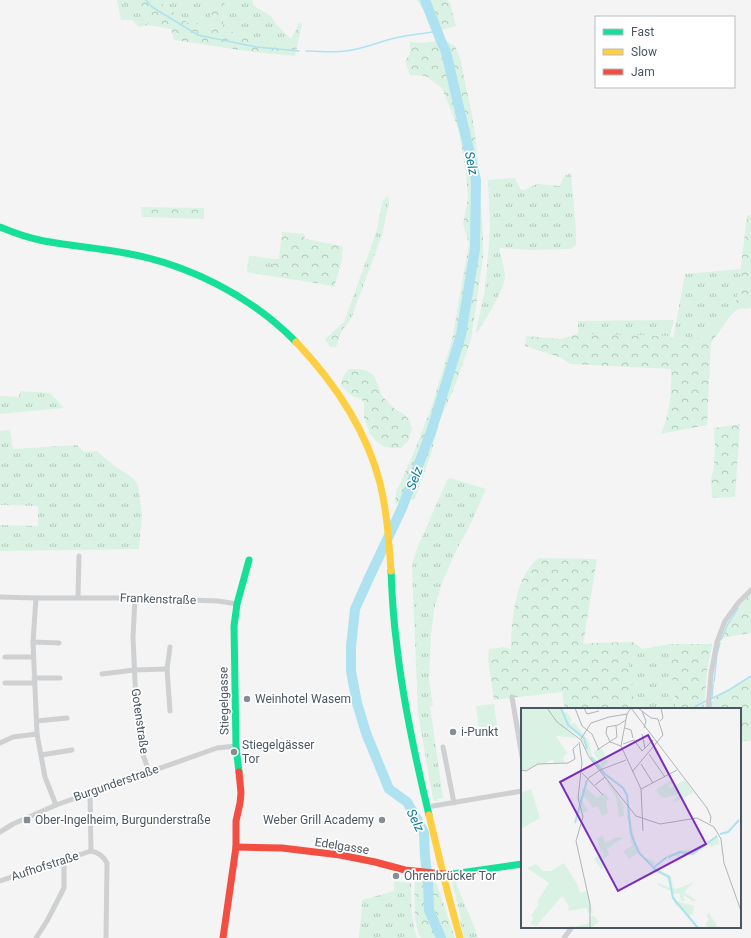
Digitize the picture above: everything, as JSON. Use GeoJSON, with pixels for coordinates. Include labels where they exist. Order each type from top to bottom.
{"type":"FeatureCollection","features":[{"type":"Feature","properties":{"kind":"main road"},"geometry":{"type":"LineString","coordinates":[[0,227],[22,235],[46,241],[142,256],[190,272],[221,286],[260,311],[285,331],[322,371],[349,409],[363,437],[376,470],[383,498],[388,530],[397,648],[408,723],[419,777],[460,938]]}},
{"type":"Feature","properties":{"kind":"main road","name":"Stiegelgasse"},"geometry":{"type":"LineString","coordinates":[[223,938],[236,847],[236,821],[241,793],[236,746],[234,626],[237,604],[249,560]]}},
{"type":"Feature","properties":{"kind":"main road","name":"Edelgasse"},"geometry":{"type":"LineString","coordinates":[[236,847],[282,848],[340,855],[416,872],[443,874],[454,874],[521,864]]}},
{"type":"Feature","properties":{"kind":"street"},"geometry":{"type":"LineString","coordinates":[[78,597],[79,556]]}},
{"type":"Feature","properties":{"kind":"street"},"geometry":{"type":"LineString","coordinates":[[708,708],[710,674],[717,642],[725,621],[739,602],[751,590]]}},
{"type":"Feature","properties":{"kind":"street","name":"Frankenstraße"},"geometry":{"type":"LineString","coordinates":[[0,597],[218,600],[237,604]]}},
{"type":"Feature","properties":{"kind":"street"},"geometry":{"type":"LineString","coordinates":[[36,598],[33,657],[37,734],[45,777],[56,805]]}},
{"type":"Feature","properties":{"kind":"street","name":"Gotenstraße"},"geometry":{"type":"LineString","coordinates":[[135,598],[133,637],[134,670],[142,752],[149,772]]}},
{"type":"Feature","properties":{"kind":"street"},"geometry":{"type":"LineString","coordinates":[[33,642],[59,643]]}},
{"type":"Feature","properties":{"kind":"street"},"geometry":{"type":"LineString","coordinates":[[170,647],[167,669],[170,711]]}},
{"type":"Feature","properties":{"kind":"street"},"geometry":{"type":"LineString","coordinates":[[5,657],[33,657]]}},
{"type":"Feature","properties":{"kind":"street","name":"Gotenstraße"},"geometry":{"type":"LineString","coordinates":[[102,674],[134,670],[167,669]]}},
{"type":"Feature","properties":{"kind":"street"},"geometry":{"type":"LineString","coordinates":[[5,683],[60,678]]}},
{"type":"Feature","properties":{"kind":"street"},"geometry":{"type":"LineString","coordinates":[[512,697],[521,751]]}},
{"type":"Feature","properties":{"kind":"street"},"geometry":{"type":"LineString","coordinates":[[37,721],[67,718]]}},
{"type":"Feature","properties":{"kind":"street"},"geometry":{"type":"LineString","coordinates":[[0,743],[13,737],[37,734]]}},
{"type":"Feature","properties":{"kind":"street","name":"Burgunderstraße"},"geometry":{"type":"LineString","coordinates":[[0,832],[13,824],[90,792],[217,748],[236,746]]}},
{"type":"Feature","properties":{"kind":"street"},"geometry":{"type":"LineString","coordinates":[[443,747],[454,803]]}},
{"type":"Feature","properties":{"kind":"street"},"geometry":{"type":"LineString","coordinates":[[41,755],[72,750]]}},
{"type":"Feature","properties":{"kind":"street","name":"Aufhofstraße"},"geometry":{"type":"LineString","coordinates":[[90,792],[91,851]]}},
{"type":"Feature","properties":{"kind":"street"},"geometry":{"type":"LineString","coordinates":[[433,806],[521,792]]}},
{"type":"Feature","properties":{"kind":"street","name":"Aufhofstraße"},"geometry":{"type":"LineString","coordinates":[[0,881],[91,851],[97,852],[107,863],[106,938]]}},
{"type":"Feature","properties":{"kind":"street"},"geometry":{"type":"LineString","coordinates":[[36,938],[64,888],[64,860]]}},
{"type":"Feature","properties":{"kind":"street"},"geometry":{"type":"LineString","coordinates":[[564,938],[571,928]]}},
{"type":"Feature","properties":{"kind":"green space"},"geometry":{"type":"Polygon","coordinates":[[[117,0],[146,8],[148,25],[139,27],[132,20],[121,20],[117,0]]]}},
{"type":"Feature","properties":{"kind":"green space"},"geometry":{"type":"Polygon","coordinates":[[[121,0],[156,0],[188,23],[213,26],[207,0],[224,0],[223,28],[255,41],[290,42],[297,29],[298,23],[302,24],[295,56],[253,52],[174,40],[171,29],[148,25],[146,8],[127,4],[121,0]]]}},
{"type":"Feature","properties":{"kind":"green space"},"geometry":{"type":"Polygon","coordinates":[[[156,0],[207,0],[213,26],[188,23],[156,0]]]}},
{"type":"Feature","properties":{"kind":"green space"},"geometry":{"type":"Polygon","coordinates":[[[224,0],[252,0],[254,6],[271,16],[276,24],[291,39],[290,42],[255,41],[223,28],[224,0]]]}},
{"type":"Feature","properties":{"kind":"green space"},"geometry":{"type":"Polygon","coordinates":[[[417,0],[447,0],[450,3],[456,26],[439,31],[430,27],[425,13],[417,0]]]}},
{"type":"Feature","properties":{"kind":"green space"},"geometry":{"type":"Polygon","coordinates":[[[444,40],[455,46],[461,61],[472,114],[476,142],[483,234],[483,257],[471,340],[454,388],[439,422],[431,454],[415,498],[395,504],[396,492],[412,457],[431,408],[452,340],[469,244],[463,224],[468,198],[466,171],[458,128],[442,88],[426,76],[410,75],[405,61],[410,54],[410,42],[423,43],[444,40]]]}},
{"type":"Feature","properties":{"kind":"green space"},"geometry":{"type":"Polygon","coordinates":[[[571,173],[576,245],[571,249],[530,250],[499,248],[505,273],[504,282],[494,305],[477,333],[476,331],[485,290],[489,243],[490,226],[488,180],[515,178],[520,189],[524,190],[537,184],[560,186],[564,176],[571,173]]]}},
{"type":"Feature","properties":{"kind":"green space"},"geometry":{"type":"Polygon","coordinates":[[[388,196],[389,202],[382,235],[351,319],[347,324],[344,322],[376,233],[383,200],[388,196]]]}},
{"type":"Feature","properties":{"kind":"green space"},"geometry":{"type":"Polygon","coordinates":[[[141,207],[204,208],[204,219],[142,217],[141,207]]]}},
{"type":"Feature","properties":{"kind":"green space"},"geometry":{"type":"Polygon","coordinates":[[[751,215],[751,308],[738,309],[731,315],[711,343],[707,425],[661,434],[670,402],[671,369],[570,364],[562,358],[525,346],[526,336],[560,339],[578,334],[670,336],[673,339],[705,338],[722,321],[737,299],[747,216],[751,215]]]}},
{"type":"Feature","properties":{"kind":"green space"},"geometry":{"type":"Polygon","coordinates":[[[282,232],[304,234],[305,239],[343,246],[341,264],[334,287],[270,276],[274,259],[279,259],[282,232]]]}},
{"type":"Feature","properties":{"kind":"green space"},"geometry":{"type":"Polygon","coordinates":[[[249,256],[274,259],[270,276],[247,272],[249,256]]]}},
{"type":"Feature","properties":{"kind":"green space"},"geometry":{"type":"Polygon","coordinates":[[[741,269],[737,299],[722,321],[705,338],[673,339],[685,274],[741,269]]]}},
{"type":"Feature","properties":{"kind":"green space"},"geometry":{"type":"Polygon","coordinates":[[[674,320],[670,336],[578,334],[578,321],[674,320]]]}},
{"type":"Feature","properties":{"kind":"green space"},"geometry":{"type":"Polygon","coordinates":[[[344,322],[347,324],[342,330],[336,347],[330,347],[325,339],[344,322]]]}},
{"type":"Feature","properties":{"kind":"green space"},"geometry":{"type":"Polygon","coordinates":[[[349,369],[367,371],[374,376],[383,397],[409,420],[412,429],[408,441],[401,448],[383,446],[370,434],[364,418],[364,402],[350,394],[341,385],[346,372],[349,369]]]}},
{"type":"Feature","properties":{"kind":"green space"},"geometry":{"type":"Polygon","coordinates":[[[20,391],[50,393],[64,408],[0,414],[0,396],[19,397],[20,391]]]}},
{"type":"Feature","properties":{"kind":"green space"},"geometry":{"type":"Polygon","coordinates":[[[740,424],[735,497],[712,498],[711,479],[714,467],[715,448],[714,428],[740,424]]]}},
{"type":"Feature","properties":{"kind":"green space"},"geometry":{"type":"Polygon","coordinates":[[[10,430],[13,449],[77,445],[84,452],[97,451],[112,464],[134,479],[138,485],[142,515],[139,549],[0,551],[0,525],[38,526],[38,506],[0,505],[0,431],[10,430]]]}},
{"type":"Feature","properties":{"kind":"green space"},"geometry":{"type":"Polygon","coordinates":[[[450,478],[486,489],[442,583],[434,610],[431,635],[429,680],[433,706],[430,706],[443,798],[435,801],[433,799],[418,713],[412,568],[416,551],[447,480],[450,478]]]}},
{"type":"Feature","properties":{"kind":"green space"},"geometry":{"type":"Polygon","coordinates":[[[539,558],[597,559],[583,644],[633,642],[643,649],[628,659],[635,708],[565,708],[562,692],[494,700],[488,660],[489,649],[503,647],[511,649],[512,626],[516,600],[524,576],[539,558]]]}},
{"type":"Feature","properties":{"kind":"green space"},"geometry":{"type":"Polygon","coordinates":[[[751,593],[751,633],[722,638],[738,608],[751,593]]]}},
{"type":"Feature","properties":{"kind":"green space"},"geometry":{"type":"Polygon","coordinates":[[[670,644],[676,708],[635,708],[627,659],[643,649],[670,644]]]}},
{"type":"Feature","properties":{"kind":"green space"},"geometry":{"type":"Polygon","coordinates":[[[670,644],[712,644],[707,672],[704,708],[676,708],[670,644]]]}},
{"type":"Feature","properties":{"kind":"green space"},"geometry":{"type":"Polygon","coordinates":[[[751,676],[751,741],[741,741],[741,708],[712,708],[714,697],[751,676]]]}},
{"type":"Feature","properties":{"kind":"green space"},"geometry":{"type":"Polygon","coordinates":[[[494,704],[498,734],[480,736],[476,706],[494,704]]]}},
{"type":"Feature","properties":{"kind":"green space"},"geometry":{"type":"Polygon","coordinates":[[[455,880],[478,938],[464,938],[452,881],[455,880]]]}},
{"type":"Feature","properties":{"kind":"green space"},"geometry":{"type":"Polygon","coordinates":[[[394,881],[411,883],[412,914],[417,938],[359,938],[362,900],[394,891],[394,881]]]}},
{"type":"Feature","properties":{"kind":"green space"},"geometry":{"type":"Polygon","coordinates":[[[415,881],[432,881],[437,884],[455,938],[421,938],[415,917],[415,881]]]}},
{"type":"Feature","properties":{"kind":"waterway"},"geometry":{"type":"LineString","coordinates":[[146,0],[152,7],[198,35],[256,47],[299,51]]}},
{"type":"Feature","properties":{"kind":"waterway","name":"Selz"},"geometry":{"type":"LineString","coordinates":[[425,0],[446,52],[476,180],[475,249],[461,335],[431,432],[402,508],[355,609],[351,647],[351,671],[357,703],[366,733],[389,789],[407,802],[424,833],[429,910],[441,938]]}},
{"type":"Feature","properties":{"kind":"waterway"},"geometry":{"type":"LineString","coordinates":[[306,51],[346,51],[397,38],[437,31]]}},
{"type":"Feature","properties":{"kind":"waterway"},"geometry":{"type":"LineString","coordinates":[[721,640],[728,624],[738,608]]}},
{"type":"Feature","properties":{"kind":"waterway"},"geometry":{"type":"LineString","coordinates":[[714,682],[717,654],[720,643]]}},
{"type":"Feature","properties":{"kind":"waterway"},"geometry":{"type":"LineString","coordinates":[[711,699],[751,676]]}},
{"type":"Feature","properties":{"kind":"waterway"},"geometry":{"type":"LineString","coordinates":[[712,698],[713,684]]}},
{"type":"Feature","properties":{"kind":"waterway"},"geometry":{"type":"LineString","coordinates":[[695,708],[708,700]]}},
{"type":"Feature","properties":{"kind":"waterway"},"geometry":{"type":"LineString","coordinates":[[711,708],[712,702]]}},
{"type":"Feature","properties":{"kind":"traffic: fast"},"geometry":{"type":"LineString","coordinates":[[0,227],[44,241],[115,251],[149,258],[172,265],[217,284],[239,297],[259,310],[296,342]]}},
{"type":"Feature","properties":{"kind":"traffic: fast"},"geometry":{"type":"LineString","coordinates":[[239,772],[236,746],[234,626],[237,604],[249,560]]}},
{"type":"Feature","properties":{"kind":"traffic: fast"},"geometry":{"type":"LineString","coordinates":[[391,571],[394,621],[405,705],[429,815]]}},
{"type":"Feature","properties":{"kind":"traffic: fast"},"geometry":{"type":"LineString","coordinates":[[453,874],[521,864]]}},
{"type":"Feature","properties":{"kind":"traffic: slow"},"geometry":{"type":"LineString","coordinates":[[296,342],[323,373],[347,407],[374,463],[380,483],[384,505],[391,571]]}},
{"type":"Feature","properties":{"kind":"traffic: slow"},"geometry":{"type":"LineString","coordinates":[[429,815],[460,938]]}},
{"type":"Feature","properties":{"kind":"traffic: jam"},"geometry":{"type":"LineString","coordinates":[[223,938],[236,847],[236,821],[241,793],[239,772]]}},
{"type":"Feature","properties":{"kind":"traffic: jam"},"geometry":{"type":"LineString","coordinates":[[236,847],[282,848],[340,855],[405,870],[453,874]]}},
{"type":"Feature","properties":{"kind":"place","name":"Weinhotel Wasem"},"geometry":{"type":"Point","coordinates":[247,699]}},
{"type":"Feature","properties":{"kind":"place","name":"i-Punkt"},"geometry":{"type":"Point","coordinates":[453,732]}},
{"type":"Feature","properties":{"kind":"place","name":"Stiegelgässer Tor"},"geometry":{"type":"Point","coordinates":[234,752]}},
{"type":"Feature","properties":{"kind":"place","name":"Ober-Ingelheim, Burgunderstraße"},"geometry":{"type":"Point","coordinates":[27,820]}},
{"type":"Feature","properties":{"kind":"place","name":"Weber Grill Academy"},"geometry":{"type":"Point","coordinates":[382,820]}},
{"type":"Feature","properties":{"kind":"place","name":"Ohrenbrücker Tor"},"geometry":{"type":"Point","coordinates":[396,876]}}]}
